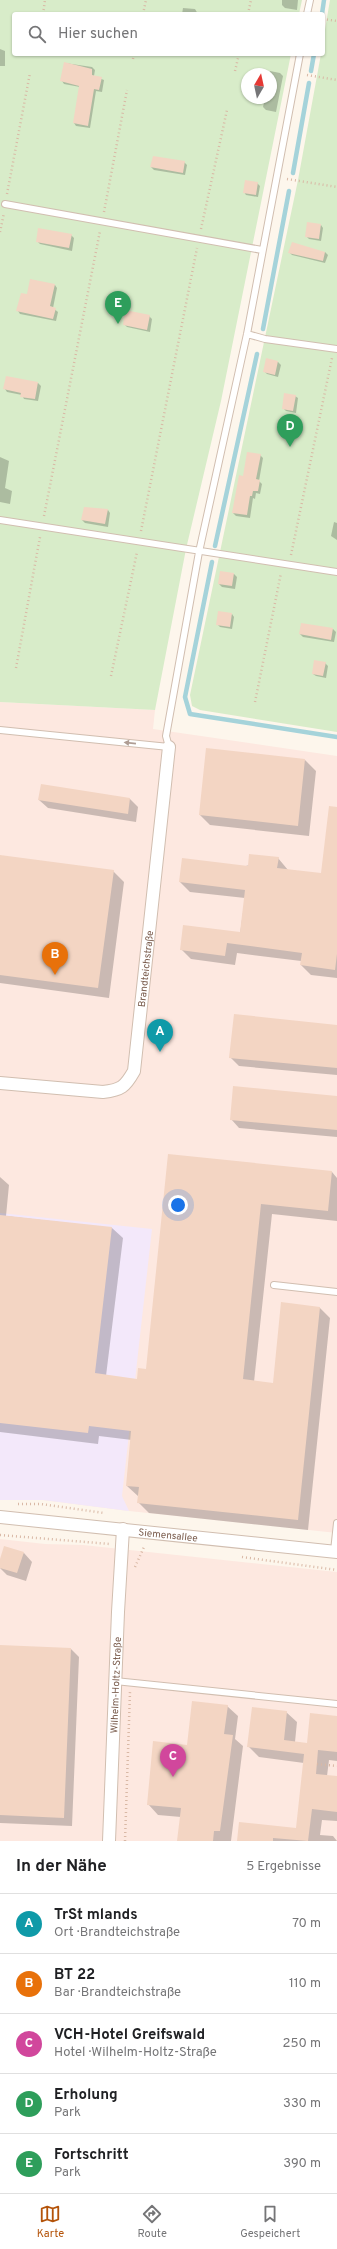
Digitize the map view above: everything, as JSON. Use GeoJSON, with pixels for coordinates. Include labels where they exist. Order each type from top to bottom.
{"type":"FeatureCollection","features":[{"type":"Feature","properties":{"kind":"street","name":"Brandteichstraße"},"geometry":{"type":"LineString","coordinates":[[0,1083],[103,1092],[118,1090],[128,1082],[134,1071],[169,747]]}},
{"type":"Feature","properties":{"kind":"street","name":"Siemensallee"},"geometry":{"type":"LineString","coordinates":[[0,1517],[336,1551]]}},
{"type":"Feature","properties":{"kind":"street","name":"Wilhelm-Holtz-Straße"},"geometry":{"type":"LineString","coordinates":[[109,1841],[115,1681],[124,1529]]}},
{"type":"Feature","properties":{"kind":"lane"},"geometry":{"type":"LineString","coordinates":[[307,12],[310,0]]}},
{"type":"Feature","properties":{"kind":"lane"},"geometry":{"type":"LineString","coordinates":[[0,730],[169,747],[166,736],[200,552],[247,334],[300,56]]}},
{"type":"Feature","properties":{"kind":"lane"},"geometry":{"type":"LineString","coordinates":[[5,204],[262,250]]}},
{"type":"Feature","properties":{"kind":"lane"},"geometry":{"type":"LineString","coordinates":[[247,334],[265,339],[335,349]]}},
{"type":"Feature","properties":{"kind":"lane"},"geometry":{"type":"LineString","coordinates":[[0,520],[337,572]]}},
{"type":"Feature","properties":{"kind":"lane"},"geometry":{"type":"LineString","coordinates":[[274,1285],[337,1292]]}},
{"type":"Feature","properties":{"kind":"lane"},"geometry":{"type":"LineString","coordinates":[[336,1551],[337,1523]]}},
{"type":"Feature","properties":{"kind":"lane"},"geometry":{"type":"LineString","coordinates":[[115,1681],[337,1704]]}},
{"type":"Feature","properties":{"kind":"path"},"geometry":{"type":"LineString","coordinates":[[43,12],[45,0]]}},
{"type":"Feature","properties":{"kind":"path"},"geometry":{"type":"LineString","coordinates":[[143,12],[146,0]]}},
{"type":"Feature","properties":{"kind":"path"},"geometry":{"type":"LineString","coordinates":[[249,12],[252,0]]}},
{"type":"Feature","properties":{"kind":"path"},"geometry":{"type":"LineString","coordinates":[[325,19],[337,21]]}},
{"type":"Feature","properties":{"kind":"path"},"geometry":{"type":"LineString","coordinates":[[235,71],[239,56]]}},
{"type":"Feature","properties":{"kind":"path"},"geometry":{"type":"LineString","coordinates":[[0,232],[30,73]]}},
{"type":"Feature","properties":{"kind":"path"},"geometry":{"type":"LineString","coordinates":[[296,74],[337,80]]}},
{"type":"Feature","properties":{"kind":"path"},"geometry":{"type":"LineString","coordinates":[[16,668],[127,90]]}},
{"type":"Feature","properties":{"kind":"path"},"geometry":{"type":"LineString","coordinates":[[110,676],[139,542],[199,238],[227,110]]}},
{"type":"Feature","properties":{"kind":"path"},"geometry":{"type":"LineString","coordinates":[[276,177],[337,187]]}},
{"type":"Feature","properties":{"kind":"path"},"geometry":{"type":"LineString","coordinates":[[255,702],[335,349]]}},
{"type":"Feature","properties":{"kind":"path"},"geometry":{"type":"LineString","coordinates":[[0,1535],[152,1548]]}},
{"type":"Feature","properties":{"kind":"path"},"geometry":{"type":"LineString","coordinates":[[238,1557],[337,1570]]}},
{"type":"Feature","properties":{"kind":"path"},"geometry":{"type":"LineString","coordinates":[[317,1764],[337,1766]]}},
{"type":"Feature","properties":{"kind":"shaded area"},"geometry":{"type":"Polygon","coordinates":[[[0,702],[155,710],[153,729],[337,756],[337,1533],[129,1511],[43,1500],[0,1500],[0,702]]]}},
{"type":"Feature","properties":{"kind":"shaded area"},"geometry":{"type":"Polygon","coordinates":[[[0,1213],[152,1229],[122,1496],[129,1511],[43,1500],[0,1500],[0,1213]]]}},
{"type":"Feature","properties":{"kind":"shaded area"},"geometry":{"type":"Polygon","coordinates":[[[0,1539],[45,1544],[83,1545],[337,1572],[337,1841],[0,1841],[0,1539]]]}},
{"type":"Feature","properties":{"kind":"green space"},"geometry":{"type":"Polygon","coordinates":[[[0,0],[302,0],[299,12],[12,12],[12,56],[291,56],[221,401],[186,549],[155,710],[0,702],[0,0]]]}},
{"type":"Feature","properties":{"kind":"green space"},"geometry":{"type":"Polygon","coordinates":[[[330,0],[337,0],[337,732],[200,710],[192,706],[190,695],[298,180],[321,56],[325,56],[325,29],[330,0]]]}},
{"type":"Feature","properties":{"kind":"building"},"geometry":{"type":"Polygon","coordinates":[[[64,62],[92,69],[92,75],[102,77],[99,90],[94,89],[88,126],[73,123],[79,86],[60,81],[64,62]]]}},
{"type":"Feature","properties":{"kind":"building"},"geometry":{"type":"Polygon","coordinates":[[[153,156],[185,161],[183,173],[150,167],[153,156]]]}},
{"type":"Feature","properties":{"kind":"building"},"geometry":{"type":"Polygon","coordinates":[[[245,180],[258,182],[256,195],[243,193],[245,180]]]}},
{"type":"Feature","properties":{"kind":"building"},"geometry":{"type":"Polygon","coordinates":[[[307,222],[321,224],[319,239],[305,237],[307,222]]]}},
{"type":"Feature","properties":{"kind":"building"},"geometry":{"type":"Polygon","coordinates":[[[38,228],[72,234],[69,248],[36,242],[38,228]]]}},
{"type":"Feature","properties":{"kind":"building"},"geometry":{"type":"Polygon","coordinates":[[[292,242],[325,252],[323,261],[288,253],[292,242]]]}},
{"type":"Feature","properties":{"kind":"building"},"geometry":{"type":"Polygon","coordinates":[[[30,279],[55,284],[50,306],[56,308],[53,319],[16,311],[21,293],[27,294],[30,279]]]}},
{"type":"Feature","properties":{"kind":"building"},"geometry":{"type":"Polygon","coordinates":[[[125,310],[150,315],[147,330],[123,325],[125,310]]]}},
{"type":"Feature","properties":{"kind":"building"},"geometry":{"type":"Polygon","coordinates":[[[266,358],[278,361],[275,375],[263,372],[266,358]]]}},
{"type":"Feature","properties":{"kind":"building"},"geometry":{"type":"Polygon","coordinates":[[[6,376],[38,382],[35,399],[20,397],[21,393],[3,389],[6,376]]]}},
{"type":"Feature","properties":{"kind":"building"},"geometry":{"type":"Polygon","coordinates":[[[284,393],[296,395],[293,411],[282,409],[284,393]]]}},
{"type":"Feature","properties":{"kind":"building"},"geometry":{"type":"Polygon","coordinates":[[[247,452],[261,454],[256,479],[260,480],[258,491],[253,491],[252,496],[250,496],[247,515],[232,513],[239,475],[243,476],[247,452]]]}},
{"type":"Feature","properties":{"kind":"building"},"geometry":{"type":"Polygon","coordinates":[[[84,507],[108,509],[105,524],[81,520],[84,507]]]}},
{"type":"Feature","properties":{"kind":"building"},"geometry":{"type":"Polygon","coordinates":[[[220,571],[234,573],[232,586],[218,584],[220,571]]]}},
{"type":"Feature","properties":{"kind":"building"},"geometry":{"type":"Polygon","coordinates":[[[218,611],[232,613],[230,627],[216,625],[218,611]]]}},
{"type":"Feature","properties":{"kind":"building"},"geometry":{"type":"Polygon","coordinates":[[[301,623],[333,628],[331,640],[299,634],[301,623]]]}},
{"type":"Feature","properties":{"kind":"building"},"geometry":{"type":"Polygon","coordinates":[[[314,660],[326,662],[323,676],[312,674],[314,660]]]}},
{"type":"Feature","properties":{"kind":"building"},"geometry":{"type":"Polygon","coordinates":[[[206,748],[305,759],[298,826],[199,815],[206,748]]]}},
{"type":"Feature","properties":{"kind":"building"},"geometry":{"type":"Polygon","coordinates":[[[41,784],[130,798],[128,814],[38,800],[41,784]]]}},
{"type":"Feature","properties":{"kind":"building"},"geometry":{"type":"Polygon","coordinates":[[[329,806],[337,807],[337,954],[335,970],[300,965],[302,953],[227,943],[225,956],[180,950],[183,925],[240,932],[245,890],[179,882],[182,858],[248,866],[249,854],[279,857],[277,868],[321,873],[329,806]]]}},
{"type":"Feature","properties":{"kind":"building"},"geometry":{"type":"Polygon","coordinates":[[[0,855],[114,870],[98,988],[0,975],[0,855]]]}},
{"type":"Feature","properties":{"kind":"building"},"geometry":{"type":"Polygon","coordinates":[[[234,1014],[337,1025],[337,1068],[229,1058],[234,1014]]]}},
{"type":"Feature","properties":{"kind":"building"},"geometry":{"type":"Polygon","coordinates":[[[233,1086],[337,1096],[337,1130],[230,1120],[233,1086]]]}},
{"type":"Feature","properties":{"kind":"building"},"geometry":{"type":"Polygon","coordinates":[[[168,1154],[332,1171],[328,1211],[261,1204],[243,1379],[273,1383],[281,1302],[320,1307],[298,1520],[137,1503],[139,1487],[126,1486],[131,1431],[89,1426],[88,1433],[0,1423],[0,1215],[112,1227],[95,1373],[137,1379],[138,1368],[146,1369],[168,1154]]]}},
{"type":"Feature","properties":{"kind":"building"},"geometry":{"type":"Polygon","coordinates":[[[4,1546],[24,1552],[17,1573],[0,1568],[0,1559],[4,1546]]]}},
{"type":"Feature","properties":{"kind":"building"},"geometry":{"type":"Polygon","coordinates":[[[0,1645],[71,1648],[64,1818],[0,1815],[0,1645]]]}},
{"type":"Feature","properties":{"kind":"building"},"geometry":{"type":"Polygon","coordinates":[[[192,1701],[228,1705],[224,1734],[233,1735],[220,1831],[214,1831],[213,1841],[177,1841],[181,1808],[147,1805],[153,1741],[187,1745],[192,1701]]]}},
{"type":"Feature","properties":{"kind":"building"},"geometry":{"type":"Polygon","coordinates":[[[252,1707],[287,1711],[284,1740],[307,1743],[310,1713],[337,1716],[337,1752],[318,1750],[316,1774],[337,1776],[337,1812],[312,1809],[308,1841],[273,1838],[273,1841],[237,1841],[239,1822],[296,1828],[304,1754],[247,1747],[252,1707]]]}},
{"type":"Feature","properties":{"kind":"waterway"},"geometry":{"type":"LineString","coordinates":[[322,12],[324,0]]}},
{"type":"Feature","properties":{"kind":"waterway"},"geometry":{"type":"LineString","coordinates":[[311,71],[314,56]]}},
{"type":"Feature","properties":{"kind":"waterway"},"geometry":{"type":"LineString","coordinates":[[293,173],[309,83]]}},
{"type":"Feature","properties":{"kind":"waterway"},"geometry":{"type":"LineString","coordinates":[[263,329],[289,191]]}},
{"type":"Feature","properties":{"kind":"waterway"},"geometry":{"type":"LineString","coordinates":[[215,546],[257,354]]}},
{"type":"Feature","properties":{"kind":"waterway"},"geometry":{"type":"LineString","coordinates":[[212,562],[185,697],[190,714],[337,737]]}},
{"type":"Feature","properties":{"kind":"place","name":"Fortschritt"},"geometry":{"type":"Point","coordinates":[118,324]}},
{"type":"Feature","properties":{"kind":"place","name":"Erholung"},"geometry":{"type":"Point","coordinates":[290,447]}},
{"type":"Feature","properties":{"kind":"place","name":"BT 22"},"geometry":{"type":"Point","coordinates":[55,975]}},
{"type":"Feature","properties":{"kind":"place","name":"TrSt mlands"},"geometry":{"type":"Point","coordinates":[160,1052]}},
{"type":"Feature","properties":{"kind":"place","name":"VCH-Hotel Greifswald"},"geometry":{"type":"Point","coordinates":[173,1777]}}]}
